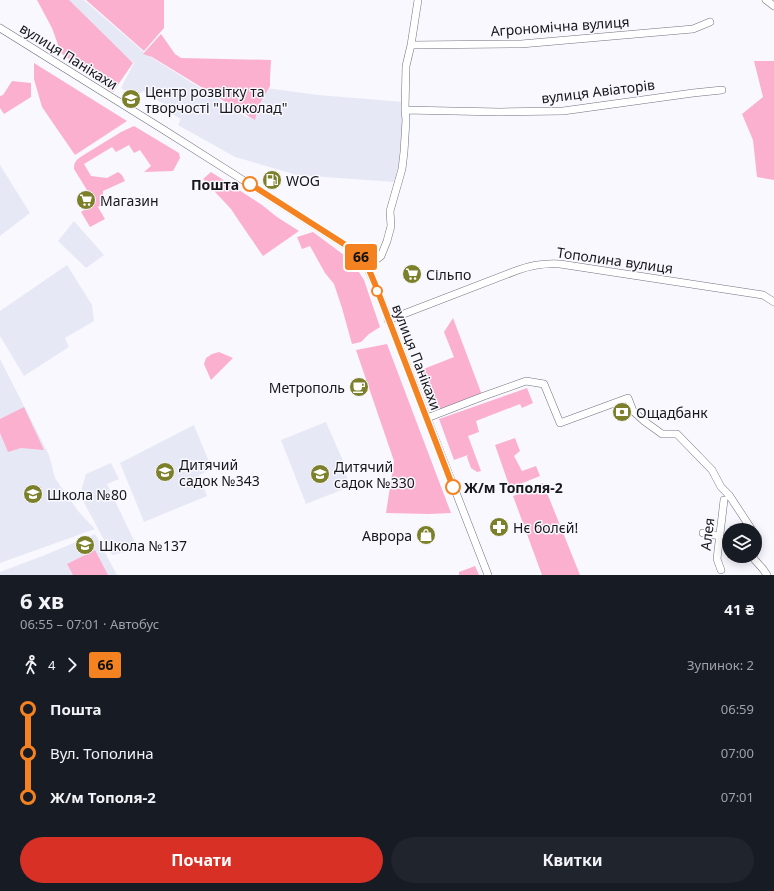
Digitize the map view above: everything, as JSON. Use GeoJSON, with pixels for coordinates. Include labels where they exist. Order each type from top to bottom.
{"type":"FeatureCollection","features":[{"type":"Feature","properties":{"kind":"street"},"geometry":{"type":"LineString","coordinates":[[365,263],[381,256],[390,231],[390,211],[404,158],[406,66],[418,0]]}},
{"type":"Feature","properties":{"kind":"street"},"geometry":{"type":"LineString","coordinates":[[766,0],[774,6]]}},
{"type":"Feature","properties":{"kind":"street","name":"Агрономічна вулиця"},"geometry":{"type":"LineString","coordinates":[[411,45],[521,44],[693,29],[710,22]]}},
{"type":"Feature","properties":{"kind":"street","name":"вулиця Панікахи"},"geometry":{"type":"LineString","coordinates":[[0,28],[344,244],[361,257],[375,284],[488,575]]}},
{"type":"Feature","properties":{"kind":"street","name":"вулиця Авіаторів"},"geometry":{"type":"LineString","coordinates":[[405,110],[500,112],[563,111],[722,90]]}},
{"type":"Feature","properties":{"kind":"street","name":"Тополина вулиця"},"geometry":{"type":"LineString","coordinates":[[388,320],[518,270],[530,266],[550,263],[763,295],[774,302]]}},
{"type":"Feature","properties":{"kind":"street"},"geometry":{"type":"LineString","coordinates":[[427,418],[526,381],[544,384],[560,423],[628,398],[633,411],[644,421],[662,434],[677,434],[712,470],[721,488],[729,495],[747,523]]}},
{"type":"Feature","properties":{"kind":"street","name":"Алея"},"geometry":{"type":"LineString","coordinates":[[721,570],[717,559],[724,500]]}},
{"type":"Feature","properties":{"kind":"street"},"geometry":{"type":"LineString","coordinates":[[703,534],[720,536]]}},
{"type":"Feature","properties":{"kind":"street"},"geometry":{"type":"LineString","coordinates":[[758,563],[767,575]]}},
{"type":"Feature","properties":{"kind":"shaded area"},"geometry":{"type":"Polygon","coordinates":[[[37,0],[69,0],[133,63],[113,92],[61,53],[52,28],[37,0]]]}},
{"type":"Feature","properties":{"kind":"shaded area"},"geometry":{"type":"Polygon","coordinates":[[[61,0],[84,0],[146,54],[248,118],[259,87],[318,95],[404,102],[399,163],[394,182],[297,175],[235,157],[178,125],[181,119],[169,112],[170,108],[143,91],[135,97],[121,88],[134,63],[61,0]]]}},
{"type":"Feature","properties":{"kind":"shaded area"},"geometry":{"type":"Polygon","coordinates":[[[86,0],[164,0],[164,28],[144,51],[86,0]]]}},
{"type":"Feature","properties":{"kind":"shaded area"},"geometry":{"type":"Polygon","coordinates":[[[161,34],[175,54],[181,58],[271,60],[270,86],[259,105],[255,120],[152,57],[143,54],[161,34]]]}},
{"type":"Feature","properties":{"kind":"shaded area"},"geometry":{"type":"Polygon","coordinates":[[[754,61],[774,61],[774,180],[757,177],[753,140],[742,114],[763,97],[754,61]]]}},
{"type":"Feature","properties":{"kind":"shaded area"},"geometry":{"type":"Polygon","coordinates":[[[34,63],[127,121],[75,155],[42,107],[34,79],[34,63]]]}},
{"type":"Feature","properties":{"kind":"shaded area"},"geometry":{"type":"Polygon","coordinates":[[[12,81],[31,83],[31,97],[4,114],[0,108],[0,96],[3,95],[12,81]]]}},
{"type":"Feature","properties":{"kind":"shaded area"},"geometry":{"type":"Polygon","coordinates":[[[134,126],[179,153],[180,158],[173,171],[144,172],[151,166],[140,150],[134,153],[129,145],[116,152],[112,147],[84,164],[91,176],[107,178],[118,172],[122,175],[125,181],[103,191],[104,203],[98,207],[105,219],[90,227],[81,212],[95,203],[74,169],[75,163],[82,156],[121,132],[134,126]]]}},
{"type":"Feature","properties":{"kind":"shaded area"},"geometry":{"type":"Polygon","coordinates":[[[0,165],[30,213],[0,236],[0,165]]]}},
{"type":"Feature","properties":{"kind":"shaded area"},"geometry":{"type":"Polygon","coordinates":[[[211,172],[299,231],[263,256],[231,209],[203,179],[211,172]]]}},
{"type":"Feature","properties":{"kind":"shaded area"},"geometry":{"type":"Polygon","coordinates":[[[74,221],[104,255],[86,268],[58,241],[74,221]]]}},
{"type":"Feature","properties":{"kind":"shaded area"},"geometry":{"type":"Polygon","coordinates":[[[313,232],[352,261],[364,280],[380,327],[369,334],[361,342],[352,344],[334,284],[325,273],[310,246],[302,249],[297,237],[313,232]]]}},
{"type":"Feature","properties":{"kind":"shaded area"},"geometry":{"type":"Polygon","coordinates":[[[67,265],[92,305],[94,321],[65,338],[69,347],[24,376],[0,336],[0,311],[67,265]]]}},
{"type":"Feature","properties":{"kind":"shaded area"},"geometry":{"type":"Polygon","coordinates":[[[453,318],[482,395],[438,412],[421,370],[454,357],[444,332],[453,318]]]}},
{"type":"Feature","properties":{"kind":"shaded area"},"geometry":{"type":"Polygon","coordinates":[[[387,344],[451,513],[386,513],[394,461],[356,350],[387,344]]]}},
{"type":"Feature","properties":{"kind":"shaded area"},"geometry":{"type":"Polygon","coordinates":[[[219,352],[233,358],[211,380],[204,364],[206,358],[219,352]]]}},
{"type":"Feature","properties":{"kind":"shaded area","name":"Школа №80"},"geometry":{"type":"Polygon","coordinates":[[[0,359],[49,455],[55,478],[78,511],[95,529],[0,563],[0,359]]]}},
{"type":"Feature","properties":{"kind":"shaded area"},"geometry":{"type":"Polygon","coordinates":[[[527,388],[533,403],[522,408],[520,404],[476,421],[479,432],[468,436],[481,471],[477,472],[471,468],[467,457],[468,455],[454,460],[439,419],[527,388]]]}},
{"type":"Feature","properties":{"kind":"shaded area"},"geometry":{"type":"Polygon","coordinates":[[[24,407],[44,450],[21,448],[8,452],[0,433],[0,419],[24,407]]]}},
{"type":"Feature","properties":{"kind":"shaded area","name":"Дитячий садок №330"},"geometry":{"type":"Polygon","coordinates":[[[326,422],[343,461],[349,487],[306,504],[281,440],[326,422]]]}},
{"type":"Feature","properties":{"kind":"shaded area","name":"Дитячий садок №343"},"geometry":{"type":"Polygon","coordinates":[[[194,425],[212,469],[199,475],[207,496],[144,522],[120,463],[194,425]]]}},
{"type":"Feature","properties":{"kind":"shaded area"},"geometry":{"type":"Polygon","coordinates":[[[515,438],[520,451],[514,456],[522,471],[536,466],[540,476],[510,488],[495,445],[515,438]]]}},
{"type":"Feature","properties":{"kind":"shaded area"},"geometry":{"type":"Polygon","coordinates":[[[111,463],[119,479],[107,484],[138,549],[112,555],[80,495],[86,474],[111,463]]]}},
{"type":"Feature","properties":{"kind":"shaded area"},"geometry":{"type":"Polygon","coordinates":[[[543,483],[580,575],[542,575],[513,496],[543,483]]]}},
{"type":"Feature","properties":{"kind":"shaded area","name":"Школа №137"},"geometry":{"type":"Polygon","coordinates":[[[95,534],[117,575],[0,575],[0,572],[95,534]]]}},
{"type":"Feature","properties":{"kind":"shaded area"},"geometry":{"type":"Polygon","coordinates":[[[95,550],[108,575],[73,575],[67,564],[95,550]]]}},
{"type":"Feature","properties":{"kind":"shaded area"},"geometry":{"type":"Polygon","coordinates":[[[475,566],[479,575],[459,575],[459,572],[475,566]]]}},
{"type":"Feature","properties":{"kind":"bus line","name":"66"},"geometry":{"type":"LineString","coordinates":[[250,184],[344,244],[361,257],[375,284],[453,487]]}},
{"type":"Feature","properties":{"kind":"place","name":"Центр розвітку та творчості \"Шоколад\""},"geometry":{"type":"Point","coordinates":[131,99]}},
{"type":"Feature","properties":{"kind":"place","name":"WOG"},"geometry":{"type":"Point","coordinates":[272,180]}},
{"type":"Feature","properties":{"kind":"place","name":"Пошта"},"geometry":{"type":"Point","coordinates":[250,184]}},
{"type":"Feature","properties":{"kind":"place","name":"Магазин"},"geometry":{"type":"Point","coordinates":[86,200]}},
{"type":"Feature","properties":{"kind":"place","name":"Сільпо"},"geometry":{"type":"Point","coordinates":[412,274]}},
{"type":"Feature","properties":{"kind":"place","name":"Метрополь"},"geometry":{"type":"Point","coordinates":[359,387]}},
{"type":"Feature","properties":{"kind":"place","name":"Ощадбанк"},"geometry":{"type":"Point","coordinates":[622,412]}},
{"type":"Feature","properties":{"kind":"place","name":"Дитячий садок №343"},"geometry":{"type":"Point","coordinates":[165,472]}},
{"type":"Feature","properties":{"kind":"place","name":"Дитячий садок №330"},"geometry":{"type":"Point","coordinates":[320,474]}},
{"type":"Feature","properties":{"kind":"place","name":"Ж/м Тополя-2"},"geometry":{"type":"Point","coordinates":[453,487]}},
{"type":"Feature","properties":{"kind":"place","name":"Школа №80"},"geometry":{"type":"Point","coordinates":[33,494]}},
{"type":"Feature","properties":{"kind":"place","name":"Нє болєй!"},"geometry":{"type":"Point","coordinates":[499,527]}},
{"type":"Feature","properties":{"kind":"place","name":"Аврора"},"geometry":{"type":"Point","coordinates":[426,535]}},
{"type":"Feature","properties":{"kind":"place","name":"Школа №137"},"geometry":{"type":"Point","coordinates":[85,545]}}]}
